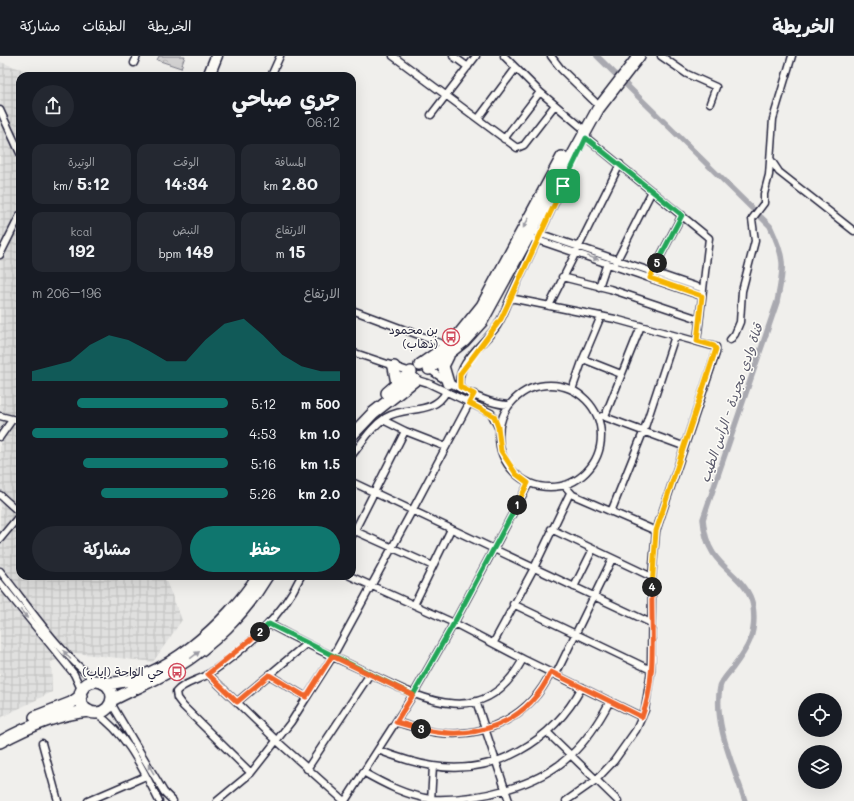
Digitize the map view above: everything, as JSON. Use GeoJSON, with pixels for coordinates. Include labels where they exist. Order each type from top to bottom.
{"type":"FeatureCollection","features":[{"type":"Feature","properties":{"kind":"highway"},"geometry":{"type":"LineString","coordinates":[[356,420],[397,384],[428,374],[425,367],[467,338],[482,321],[534,236],[583,133],[595,102],[628,62],[639,56]]}},
{"type":"Feature","properties":{"kind":"highway"},"geometry":{"type":"LineString","coordinates":[[447,387],[443,366],[448,351],[474,318],[488,297],[517,238],[583,133],[612,83]]}},
{"type":"Feature","properties":{"kind":"highway"},"geometry":{"type":"LineString","coordinates":[[394,367],[397,384]]}},
{"type":"Feature","properties":{"kind":"highway"},"geometry":{"type":"LineString","coordinates":[[356,431],[373,413],[415,377]]}},
{"type":"Feature","properties":{"kind":"highway"},"geometry":{"type":"LineString","coordinates":[[0,733],[70,703],[81,695],[86,685],[99,682],[113,683],[135,678],[176,658],[222,620],[242,598],[255,580]]}},
{"type":"Feature","properties":{"kind":"highway"},"geometry":{"type":"LineString","coordinates":[[0,742],[58,716],[75,712],[105,710],[111,701],[174,669],[201,650],[232,622],[252,599],[264,580]]}},
{"type":"Feature","properties":{"kind":"highway"},"geometry":{"type":"LineString","coordinates":[[99,682],[110,690],[111,701]]}},
{"type":"Feature","properties":{"kind":"highway"},"geometry":{"type":"LineString","coordinates":[[81,695],[83,706],[92,712]]}},
{"type":"Feature","properties":{"kind":"street"},"geometry":{"type":"LineString","coordinates":[[134,63],[137,56]]}},
{"type":"Feature","properties":{"kind":"street"},"geometry":{"type":"LineString","coordinates":[[208,72],[214,56]]}},
{"type":"Feature","properties":{"kind":"street"},"geometry":{"type":"LineString","coordinates":[[213,72],[219,56]]}},
{"type":"Feature","properties":{"kind":"street"},"geometry":{"type":"LineString","coordinates":[[273,72],[280,56]]}},
{"type":"Feature","properties":{"kind":"street"},"geometry":{"type":"LineString","coordinates":[[392,56],[447,95],[515,147],[522,147],[555,105]]}},
{"type":"Feature","properties":{"kind":"street"},"geometry":{"type":"LineString","coordinates":[[453,56],[468,67]]}},
{"type":"Feature","properties":{"kind":"street"},"geometry":{"type":"LineString","coordinates":[[432,115],[476,56]]}},
{"type":"Feature","properties":{"kind":"street"},"geometry":{"type":"LineString","coordinates":[[504,56],[583,133],[709,238],[697,341]]}},
{"type":"Feature","properties":{"kind":"street"},"geometry":{"type":"LineString","coordinates":[[551,56],[561,69],[595,102]]}},
{"type":"Feature","properties":{"kind":"street"},"geometry":{"type":"LineString","coordinates":[[661,56],[681,70],[716,87],[710,103]]}},
{"type":"Feature","properties":{"kind":"street"},"geometry":{"type":"LineString","coordinates":[[730,340],[736,334],[740,322],[742,291],[756,239],[752,216],[764,203],[764,194],[769,175],[773,119],[790,56]]}},
{"type":"Feature","properties":{"kind":"street"},"geometry":{"type":"LineString","coordinates":[[478,119],[516,68]]}},
{"type":"Feature","properties":{"kind":"street"},"geometry":{"type":"LineString","coordinates":[[504,139],[540,92]]}},
{"type":"Feature","properties":{"kind":"street"},"geometry":{"type":"LineString","coordinates":[[0,110],[16,144]]}},
{"type":"Feature","properties":{"kind":"street"},"geometry":{"type":"LineString","coordinates":[[770,158],[779,172],[854,231]]}},
{"type":"Feature","properties":{"kind":"street"},"geometry":{"type":"LineString","coordinates":[[549,306],[562,277],[620,164]]}},
{"type":"Feature","properties":{"kind":"street"},"geometry":{"type":"LineString","coordinates":[[615,263],[652,191]]}},
{"type":"Feature","properties":{"kind":"street"},"geometry":{"type":"LineString","coordinates":[[651,275],[682,215]]}},
{"type":"Feature","properties":{"kind":"street"},"geometry":{"type":"LineString","coordinates":[[0,255],[16,223]]}},
{"type":"Feature","properties":{"kind":"street"},"geometry":{"type":"LineString","coordinates":[[460,387],[460,374],[498,323],[510,298],[534,236],[577,249],[651,275],[703,289]]}},
{"type":"Feature","properties":{"kind":"street"},"geometry":{"type":"LineString","coordinates":[[577,249],[608,263],[615,263]]}},
{"type":"Feature","properties":{"kind":"street"},"geometry":{"type":"LineString","coordinates":[[599,287],[608,263]]}},
{"type":"Feature","properties":{"kind":"street"},"geometry":{"type":"LineString","coordinates":[[651,275],[702,296]]}},
{"type":"Feature","properties":{"kind":"street"},"geometry":{"type":"LineString","coordinates":[[562,277],[599,287],[699,319]]}},
{"type":"Feature","properties":{"kind":"street"},"geometry":{"type":"LineString","coordinates":[[510,298],[601,316],[697,341],[714,346],[716,349],[656,531],[652,577],[651,670],[649,693],[642,717],[627,744],[596,780],[566,801]]}},
{"type":"Feature","properties":{"kind":"street"},"geometry":{"type":"LineString","coordinates":[[356,312],[448,351]]}},
{"type":"Feature","properties":{"kind":"street"},"geometry":{"type":"LineString","coordinates":[[572,390],[601,316]]}},
{"type":"Feature","properties":{"kind":"street"},"geometry":{"type":"LineString","coordinates":[[605,416],[641,326]]}},
{"type":"Feature","properties":{"kind":"street"},"geometry":{"type":"LineString","coordinates":[[611,512],[644,430],[675,336]]}},
{"type":"Feature","properties":{"kind":"street"},"geometry":{"type":"LineString","coordinates":[[356,353],[394,367],[415,377],[447,387],[460,387],[496,404],[508,405]]}},
{"type":"Feature","properties":{"kind":"street"},"geometry":{"type":"LineString","coordinates":[[583,359],[622,374]]}},
{"type":"Feature","properties":{"kind":"street"},"geometry":{"type":"LineString","coordinates":[[425,367],[447,387],[469,403],[492,415],[498,427],[501,451],[506,462],[516,474],[528,483],[541,487],[564,485],[587,472],[597,456],[602,432],[598,415],[589,402],[580,393],[553,384],[540,385],[527,390],[508,405],[498,427]]}},
{"type":"Feature","properties":{"kind":"street"},"geometry":{"type":"LineString","coordinates":[[356,450],[371,431],[383,420],[398,413],[429,407],[440,401],[447,387]]}},
{"type":"Feature","properties":{"kind":"street"},"geometry":{"type":"LineString","coordinates":[[217,801],[251,773],[277,741],[332,656],[371,587],[474,394]]}},
{"type":"Feature","properties":{"kind":"street"},"geometry":{"type":"LineString","coordinates":[[598,415],[605,416],[644,430],[683,446]]}},
{"type":"Feature","properties":{"kind":"street"},"geometry":{"type":"LineString","coordinates":[[0,416],[16,420]]}},
{"type":"Feature","properties":{"kind":"street"},"geometry":{"type":"LineString","coordinates":[[0,437],[12,420]]}},
{"type":"Feature","properties":{"kind":"street"},"geometry":{"type":"LineString","coordinates":[[383,420],[405,431],[446,447]]}},
{"type":"Feature","properties":{"kind":"street"},"geometry":{"type":"LineString","coordinates":[[356,528],[405,431]]}},
{"type":"Feature","properties":{"kind":"street"},"geometry":{"type":"LineString","coordinates":[[208,674],[277,741],[344,801],[413,695],[494,550],[528,483]]}},
{"type":"Feature","properties":{"kind":"street"},"geometry":{"type":"LineString","coordinates":[[356,484],[651,623]]}},
{"type":"Feature","properties":{"kind":"street"},"geometry":{"type":"LineString","coordinates":[[564,485],[570,493],[656,531]]}},
{"type":"Feature","properties":{"kind":"street"},"geometry":{"type":"LineString","coordinates":[[494,642],[513,604],[534,568],[551,529],[570,493]]}},
{"type":"Feature","properties":{"kind":"street"},"geometry":{"type":"LineString","coordinates":[[0,495],[16,510]]}},
{"type":"Feature","properties":{"kind":"street"},"geometry":{"type":"LineString","coordinates":[[0,539],[16,519]]}},
{"type":"Feature","properties":{"kind":"street"},"geometry":{"type":"LineString","coordinates":[[414,605],[451,529]]}},
{"type":"Feature","properties":{"kind":"street"},"geometry":{"type":"LineString","coordinates":[[551,529],[652,577]]}},
{"type":"Feature","properties":{"kind":"street"},"geometry":{"type":"LineString","coordinates":[[356,535],[392,548],[434,566]]}},
{"type":"Feature","properties":{"kind":"street"},"geometry":{"type":"LineString","coordinates":[[574,587],[593,549]]}},
{"type":"Feature","properties":{"kind":"street"},"geometry":{"type":"LineString","coordinates":[[396,722],[438,733],[454,734],[486,730],[510,718],[528,705],[554,673],[594,597],[612,558]]}},
{"type":"Feature","properties":{"kind":"street"},"geometry":{"type":"LineString","coordinates":[[0,571],[82,671],[99,682]]}},
{"type":"Feature","properties":{"kind":"street"},"geometry":{"type":"LineString","coordinates":[[356,579],[494,642],[523,659],[642,717]]}},
{"type":"Feature","properties":{"kind":"street"},"geometry":{"type":"LineString","coordinates":[[251,773],[183,706],[177,698],[178,689],[208,674],[233,656],[269,624],[283,607],[299,580]]}},
{"type":"Feature","properties":{"kind":"street"},"geometry":{"type":"LineString","coordinates":[[0,583],[74,674],[80,687],[81,695]]}},
{"type":"Feature","properties":{"kind":"street"},"geometry":{"type":"LineString","coordinates":[[513,604],[651,670]]}},
{"type":"Feature","properties":{"kind":"street"},"geometry":{"type":"LineString","coordinates":[[269,624],[306,644],[413,695],[443,703],[462,704],[476,701],[491,695],[506,685],[523,659]]}},
{"type":"Feature","properties":{"kind":"street"},"geometry":{"type":"LineString","coordinates":[[237,702],[306,644]]}},
{"type":"Feature","properties":{"kind":"street"},"geometry":{"type":"LineString","coordinates":[[307,769],[370,674]]}},
{"type":"Feature","properties":{"kind":"street"},"geometry":{"type":"LineString","coordinates":[[269,675],[306,697]]}},
{"type":"Feature","properties":{"kind":"street"},"geometry":{"type":"LineString","coordinates":[[378,750],[433,766],[455,767],[496,762],[527,747],[547,732],[564,716],[582,687]]}},
{"type":"Feature","properties":{"kind":"street"},"geometry":{"type":"LineString","coordinates":[[111,701],[167,796],[173,801]]}},
{"type":"Feature","properties":{"kind":"street"},"geometry":{"type":"LineString","coordinates":[[476,701],[509,801]]}},
{"type":"Feature","properties":{"kind":"street"},"geometry":{"type":"LineString","coordinates":[[363,772],[389,786],[431,800],[470,797],[506,791],[536,778],[571,755],[600,719],[610,701]]}},
{"type":"Feature","properties":{"kind":"street"},"geometry":{"type":"LineString","coordinates":[[92,712],[119,732],[146,776],[159,801]]}},
{"type":"Feature","properties":{"kind":"street"},"geometry":{"type":"LineString","coordinates":[[547,732],[618,801]]}},
{"type":"Feature","properties":{"kind":"street"},"geometry":{"type":"LineString","coordinates":[[42,743],[58,801]]}},
{"type":"Feature","properties":{"kind":"street"},"geometry":{"type":"LineString","coordinates":[[431,800],[433,766]]}},
{"type":"Feature","properties":{"kind":"street"},"geometry":{"type":"LineString","coordinates":[[88,801],[146,776]]}},
{"type":"Feature","properties":{"kind":"shaded area"},"geometry":{"type":"Polygon","coordinates":[[[0,62],[30,72],[16,72],[16,580],[166,580],[182,620],[153,662],[75,653],[51,662],[52,692],[0,718],[0,62]]]}},
{"type":"Feature","properties":{"kind":"green space"},"geometry":{"type":"Polygon","coordinates":[[[159,56],[185,56],[181,68],[157,60],[159,56]]]}},
{"type":"Feature","properties":{"kind":"waterway","name":"قناة وادي مجردة - الرأس الطيب"},"geometry":{"type":"LineString","coordinates":[[597,56],[770,226],[781,255],[782,271],[777,302],[703,519],[706,537],[713,553],[747,590],[753,606],[754,625],[750,640],[743,654],[722,682],[719,701],[719,715],[722,730],[730,759],[745,801]]}},
{"type":"Feature","properties":{"kind":"place","name":"بن محمود (ذهاب)"},"geometry":{"type":"Point","coordinates":[451,337]}},
{"type":"Feature","properties":{"kind":"place","name":"حي الواحة (إياب)"},"geometry":{"type":"Point","coordinates":[177,672]}},
{"type":"Feature","properties":{"kind":"route"},"geometry":{"type":"LineString","coordinates":[[563,186],[536,240],[501,319],[462,368],[458,377],[460,387],[474,394],[469,403],[491,413],[494,416],[498,427],[501,451],[506,462],[516,474],[528,483],[494,550],[413,695],[332,656],[306,644],[269,624],[233,656],[208,674],[237,702],[269,675],[306,697],[332,656],[370,674],[413,695],[396,722],[438,733],[454,734],[474,732],[486,730],[500,724],[519,713],[528,705],[544,686],[551,672],[642,717],[649,693],[651,670],[652,577],[656,531],[683,446],[716,352],[716,347],[697,341],[702,296],[650,278],[682,215],[586,138],[563,186]]}}]}
